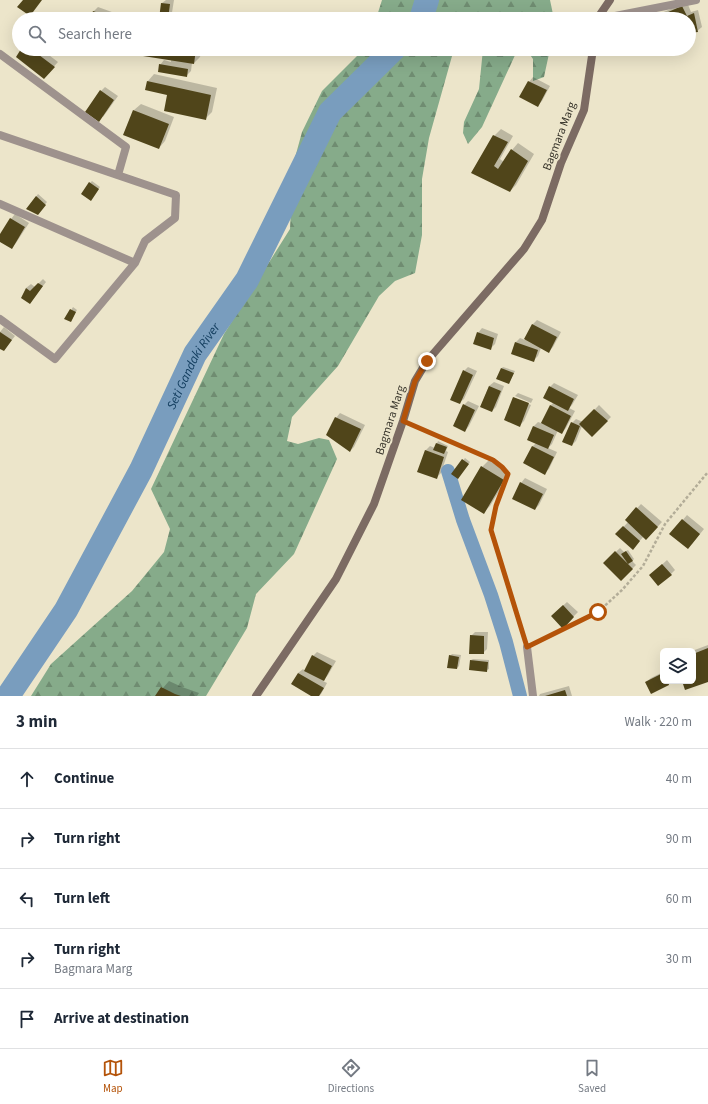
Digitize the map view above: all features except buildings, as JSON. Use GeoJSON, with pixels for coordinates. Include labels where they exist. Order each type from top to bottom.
{"type":"FeatureCollection","features":[{"type":"Feature","properties":{"kind":"main road"},"geometry":{"type":"LineString","coordinates":[[602,12],[610,0]]}},
{"type":"Feature","properties":{"kind":"main road","name":"Bagmara Marg"},"geometry":{"type":"LineString","coordinates":[[256,696],[336,579],[374,504],[403,421],[415,381],[427,361],[524,249],[542,220],[561,163],[584,110],[592,56]]}},
{"type":"Feature","properties":{"kind":"street"},"geometry":{"type":"LineString","coordinates":[[634,12],[696,0]]}},
{"type":"Feature","properties":{"kind":"street"},"geometry":{"type":"LineString","coordinates":[[0,54],[126,147],[118,175]]}},
{"type":"Feature","properties":{"kind":"street"},"geometry":{"type":"LineString","coordinates":[[0,135],[176,195],[175,218],[145,241],[135,263],[55,359],[0,319]]}},
{"type":"Feature","properties":{"kind":"street"},"geometry":{"type":"LineString","coordinates":[[0,204],[135,263]]}},
{"type":"Feature","properties":{"kind":"street"},"geometry":{"type":"LineString","coordinates":[[527,647],[533,696]]}},
{"type":"Feature","properties":{"kind":"path"},"geometry":{"type":"LineString","coordinates":[[403,421],[493,460],[508,474],[496,506],[491,530],[527,647],[598,612],[622,590],[643,566],[665,524],[708,472]]}},
{"type":"Feature","properties":{"kind":"green space"},"geometry":{"type":"Polygon","coordinates":[[[382,0],[550,0],[553,12],[378,12],[382,0]]]}},
{"type":"Feature","properties":{"kind":"green space"},"geometry":{"type":"Polygon","coordinates":[[[357,56],[452,56],[429,138],[422,179],[422,235],[415,273],[395,281],[379,296],[338,366],[292,417],[287,441],[298,444],[319,438],[329,440],[337,459],[294,554],[256,594],[247,628],[206,696],[31,696],[51,664],[132,591],[164,552],[170,529],[151,489],[224,334],[290,229],[293,165],[302,132],[322,91],[357,56]]]}},
{"type":"Feature","properties":{"kind":"green space"},"geometry":{"type":"Polygon","coordinates":[[[482,56],[515,56],[482,127],[468,144],[463,133],[464,122],[479,89],[482,56]]]}},
{"type":"Feature","properties":{"kind":"green space"},"geometry":{"type":"Polygon","coordinates":[[[531,56],[548,56],[544,77],[533,81],[533,59],[531,56]]]}},
{"type":"Feature","properties":{"kind":"waterway","name":"Seti Gandaki River"},"geometry":{"type":"LineString","coordinates":[[423,12],[427,0]]}},
{"type":"Feature","properties":{"kind":"waterway","name":"Seti Gandaki River"},"geometry":{"type":"LineString","coordinates":[[8,696],[66,610],[141,470],[195,354],[247,280],[330,112],[387,56]]}},
{"type":"Feature","properties":{"kind":"waterway"},"geometry":{"type":"LineString","coordinates":[[448,471],[463,520],[491,595],[506,642],[520,696]]}},
{"type":"Feature","properties":{"kind":"route"},"geometry":{"type":"LineString","coordinates":[[427,361],[415,381],[403,421],[493,460],[508,474],[496,506],[491,530],[527,647],[598,612]]}}]}
